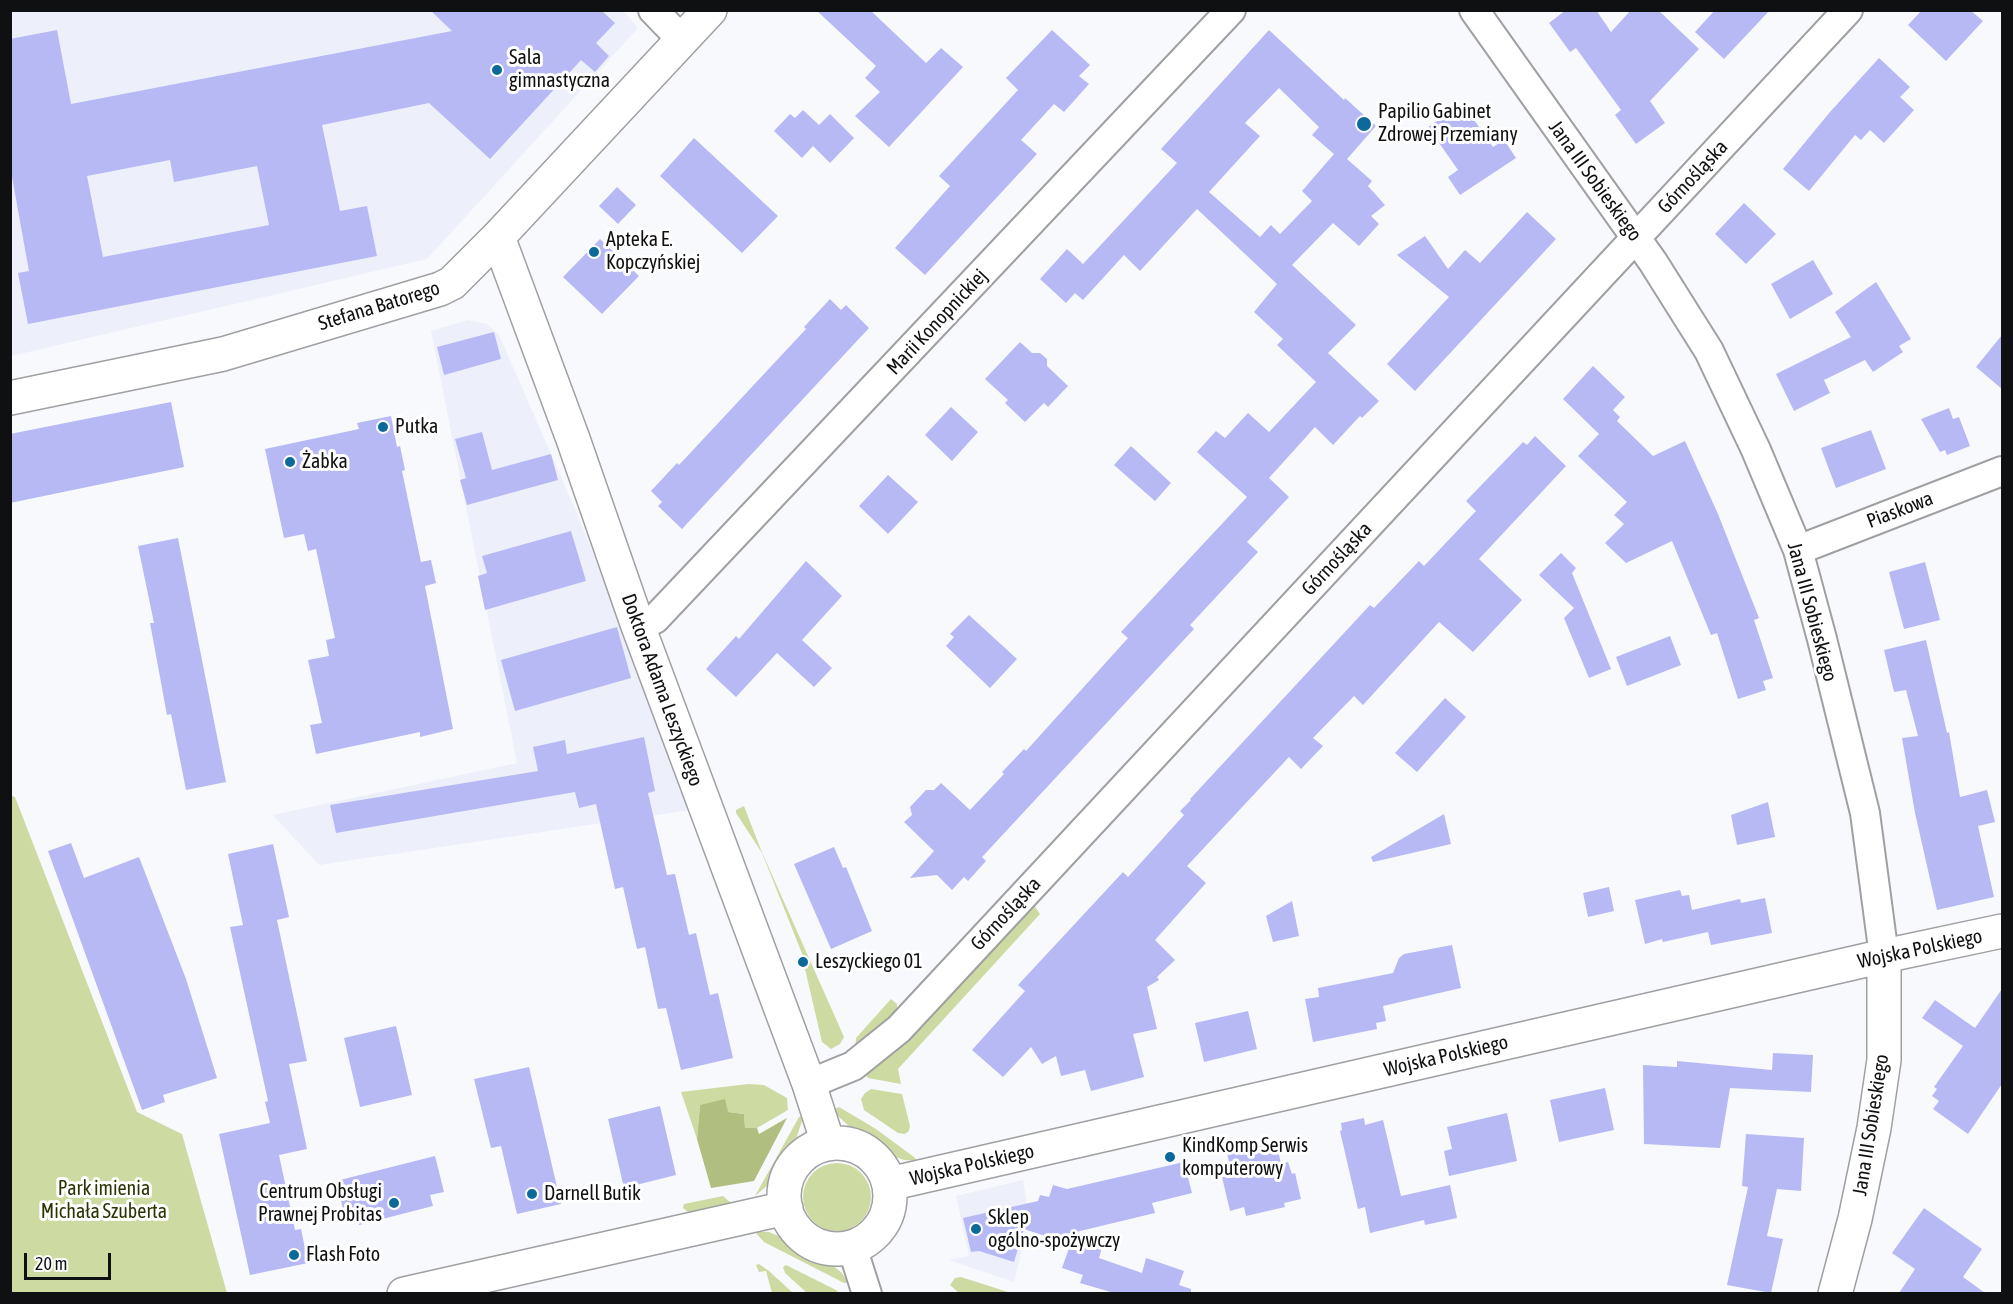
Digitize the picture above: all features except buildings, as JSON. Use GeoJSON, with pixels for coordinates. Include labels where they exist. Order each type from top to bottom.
{"type":"FeatureCollection","features":[{"type":"Feature","properties":{"kind":"street"},"geometry":{"type":"LineString","coordinates":[[653,10],[682,40]]}},
{"type":"Feature","properties":{"kind":"street","name":"Stefana Batorego"},"geometry":{"type":"LineString","coordinates":[[10,398],[223,354],[440,289],[452,283],[498,237],[710,10]]}},
{"type":"Feature","properties":{"kind":"street","name":"Marii Konopnickiej"},"geometry":{"type":"LineString","coordinates":[[638,626],[655,620],[1232,10]]}},
{"type":"Feature","properties":{"kind":"street","name":"Jana III Sobieskiego"},"geometry":{"type":"LineString","coordinates":[[1474,10],[1636,238],[1709,351],[1756,450],[1798,550],[1864,813],[1884,956],[1884,1060],[1875,1128],[1855,1219],[1835,1293]]}},
{"type":"Feature","properties":{"kind":"street","name":"Górnośląska"},"geometry":{"type":"LineString","coordinates":[[809,1084],[853,1066],[899,1029],[1848,10]]}},
{"type":"Feature","properties":{"kind":"street","name":"Doktora Adama Leszyckiego"},"geometry":{"type":"LineString","coordinates":[[498,237],[573,439],[638,626],[809,1084],[828,1143]]}},
{"type":"Feature","properties":{"kind":"street","name":"Piaskowa"},"geometry":{"type":"LineString","coordinates":[[1798,550],[2002,471]]}},
{"type":"Feature","properties":{"kind":"street","name":"Wojska Polskiego"},"geometry":{"type":"LineString","coordinates":[[889,1184],[2002,931]]}},
{"type":"Feature","properties":{"kind":"street"},"geometry":{"type":"LineString","coordinates":[[828,1143],[855,1145],[870,1154],[882,1167],[889,1184],[890,1200],[879,1230],[867,1240],[852,1247],[829,1249],[807,1240],[791,1223],[786,1208],[785,1186],[795,1163],[816,1147],[828,1143]]}},
{"type":"Feature","properties":{"kind":"street"},"geometry":{"type":"LineString","coordinates":[[404,1293],[786,1208]]}},
{"type":"Feature","properties":{"kind":"street"},"geometry":{"type":"LineString","coordinates":[[852,1247],[867,1293]]}},
{"type":"Feature","properties":{"kind":"shaded area"},"geometry":{"type":"Polygon","coordinates":[[[623,10],[638,28],[427,259],[11,356],[10,11],[623,10]]]}},
{"type":"Feature","properties":{"kind":"shaded area"},"geometry":{"type":"Polygon","coordinates":[[[468,320],[487,324],[499,335],[575,509],[697,809],[319,865],[273,815],[517,763],[431,331],[468,320]]]}},
{"type":"Feature","properties":{"kind":"shaded area"},"geometry":{"type":"Polygon","coordinates":[[[1023,1180],[1027,1205],[1024,1241],[1014,1282],[949,1260],[969,1256],[956,1196],[1023,1180]]]}},
{"type":"Feature","properties":{"kind":"green space","name":"Park imienia Michała Szuberta"},"geometry":{"type":"Polygon","coordinates":[[[10,795],[15,797],[137,1112],[182,1134],[227,1293],[11,1293],[10,795]]]}},
{"type":"Feature","properties":{"kind":"green space"},"geometry":{"type":"Polygon","coordinates":[[[744,806],[761,850],[844,1037],[840,1044],[831,1049],[822,1042],[805,969],[808,968],[806,955],[803,956],[762,853],[736,813],[736,810],[744,806]]]}},
{"type":"Feature","properties":{"kind":"green space"},"geometry":{"type":"Polygon","coordinates":[[[1034,905],[1040,914],[898,1069],[901,1084],[868,1078],[863,1071],[1034,905]]]}},
{"type":"Feature","properties":{"kind":"green space"},"geometry":{"type":"Polygon","coordinates":[[[891,999],[897,1004],[897,1011],[855,1052],[856,1038],[891,999]]]}},
{"type":"Feature","properties":{"kind":"green space"},"geometry":{"type":"Polygon","coordinates":[[[748,1084],[764,1085],[787,1098],[788,1110],[757,1128],[745,1128],[744,1114],[700,1105],[697,1139],[681,1092],[748,1084]]]}},
{"type":"Feature","properties":{"kind":"green space"},"geometry":{"type":"Polygon","coordinates":[[[871,1089],[902,1094],[910,1126],[909,1131],[905,1134],[898,1133],[864,1110],[861,1099],[871,1089]]]}},
{"type":"Feature","properties":{"kind":"green space"},"geometry":{"type":"Polygon","coordinates":[[[725,1099],[728,1112],[744,1114],[745,1128],[757,1128],[759,1134],[787,1118],[754,1181],[711,1188],[697,1139],[700,1105],[725,1099]]]}},
{"type":"Feature","properties":{"kind":"green space"},"geometry":{"type":"Polygon","coordinates":[[[839,1107],[876,1129],[917,1161],[893,1156],[853,1130],[838,1116],[834,1109],[839,1107]]]}},
{"type":"Feature","properties":{"kind":"green space"},"geometry":{"type":"Polygon","coordinates":[[[799,1117],[802,1121],[795,1142],[780,1162],[768,1185],[755,1196],[799,1117]]]}},
{"type":"Feature","properties":{"kind":"green space"},"geometry":{"type":"Polygon","coordinates":[[[837,1163],[850,1166],[861,1173],[868,1184],[871,1197],[868,1210],[861,1221],[850,1228],[837,1231],[824,1228],[813,1221],[806,1210],[803,1197],[806,1184],[813,1173],[824,1166],[837,1163]]]}},
{"type":"Feature","properties":{"kind":"green space"},"geometry":{"type":"Polygon","coordinates":[[[723,1196],[731,1203],[689,1213],[683,1208],[684,1204],[723,1196]]]}},
{"type":"Feature","properties":{"kind":"green space"},"geometry":{"type":"Polygon","coordinates":[[[755,1232],[769,1232],[781,1237],[799,1250],[832,1265],[842,1273],[848,1283],[764,1242],[755,1232]]]}},
{"type":"Feature","properties":{"kind":"green space"},"geometry":{"type":"Polygon","coordinates":[[[759,1264],[793,1293],[772,1293],[766,1271],[759,1272],[756,1265],[759,1264]]]}},
{"type":"Feature","properties":{"kind":"green space"},"geometry":{"type":"Polygon","coordinates":[[[786,1265],[839,1293],[807,1293],[785,1273],[783,1267],[786,1265]]]}},
{"type":"Feature","properties":{"kind":"green space"},"geometry":{"type":"Polygon","coordinates":[[[961,1277],[1011,1293],[959,1293],[950,1285],[955,1278],[961,1277]]]}},
{"type":"Feature","properties":{"kind":"place","name":"Sala gimnastyczna"},"geometry":{"type":"Point","coordinates":[497,70]}},
{"type":"Feature","properties":{"kind":"place","name":"Papilio Gabinet Zdrowej Przemiany"},"geometry":{"type":"Point","coordinates":[1364,124]}},
{"type":"Feature","properties":{"kind":"place","name":"Apteka E. Kopczyńskiej"},"geometry":{"type":"Point","coordinates":[594,252]}},
{"type":"Feature","properties":{"kind":"place","name":"Putka"},"geometry":{"type":"Point","coordinates":[383,427]}},
{"type":"Feature","properties":{"kind":"place","name":"Żabka"},"geometry":{"type":"Point","coordinates":[290,462]}},
{"type":"Feature","properties":{"kind":"place","name":"Leszyckiego 01"},"geometry":{"type":"Point","coordinates":[803,962]}},
{"type":"Feature","properties":{"kind":"place","name":"KindKomp Serwis komputerowy"},"geometry":{"type":"Point","coordinates":[1170,1157]}},
{"type":"Feature","properties":{"kind":"place","name":"Darnell Butik"},"geometry":{"type":"Point","coordinates":[532,1194]}},
{"type":"Feature","properties":{"kind":"place","name":"Centrum Obsługi Prawnej Probitas"},"geometry":{"type":"Point","coordinates":[394,1203]}},
{"type":"Feature","properties":{"kind":"place","name":"Sklep ogólno-spożywczy"},"geometry":{"type":"Point","coordinates":[976,1229]}},
{"type":"Feature","properties":{"kind":"place","name":"Flash Foto"},"geometry":{"type":"Point","coordinates":[294,1255]}}]}
